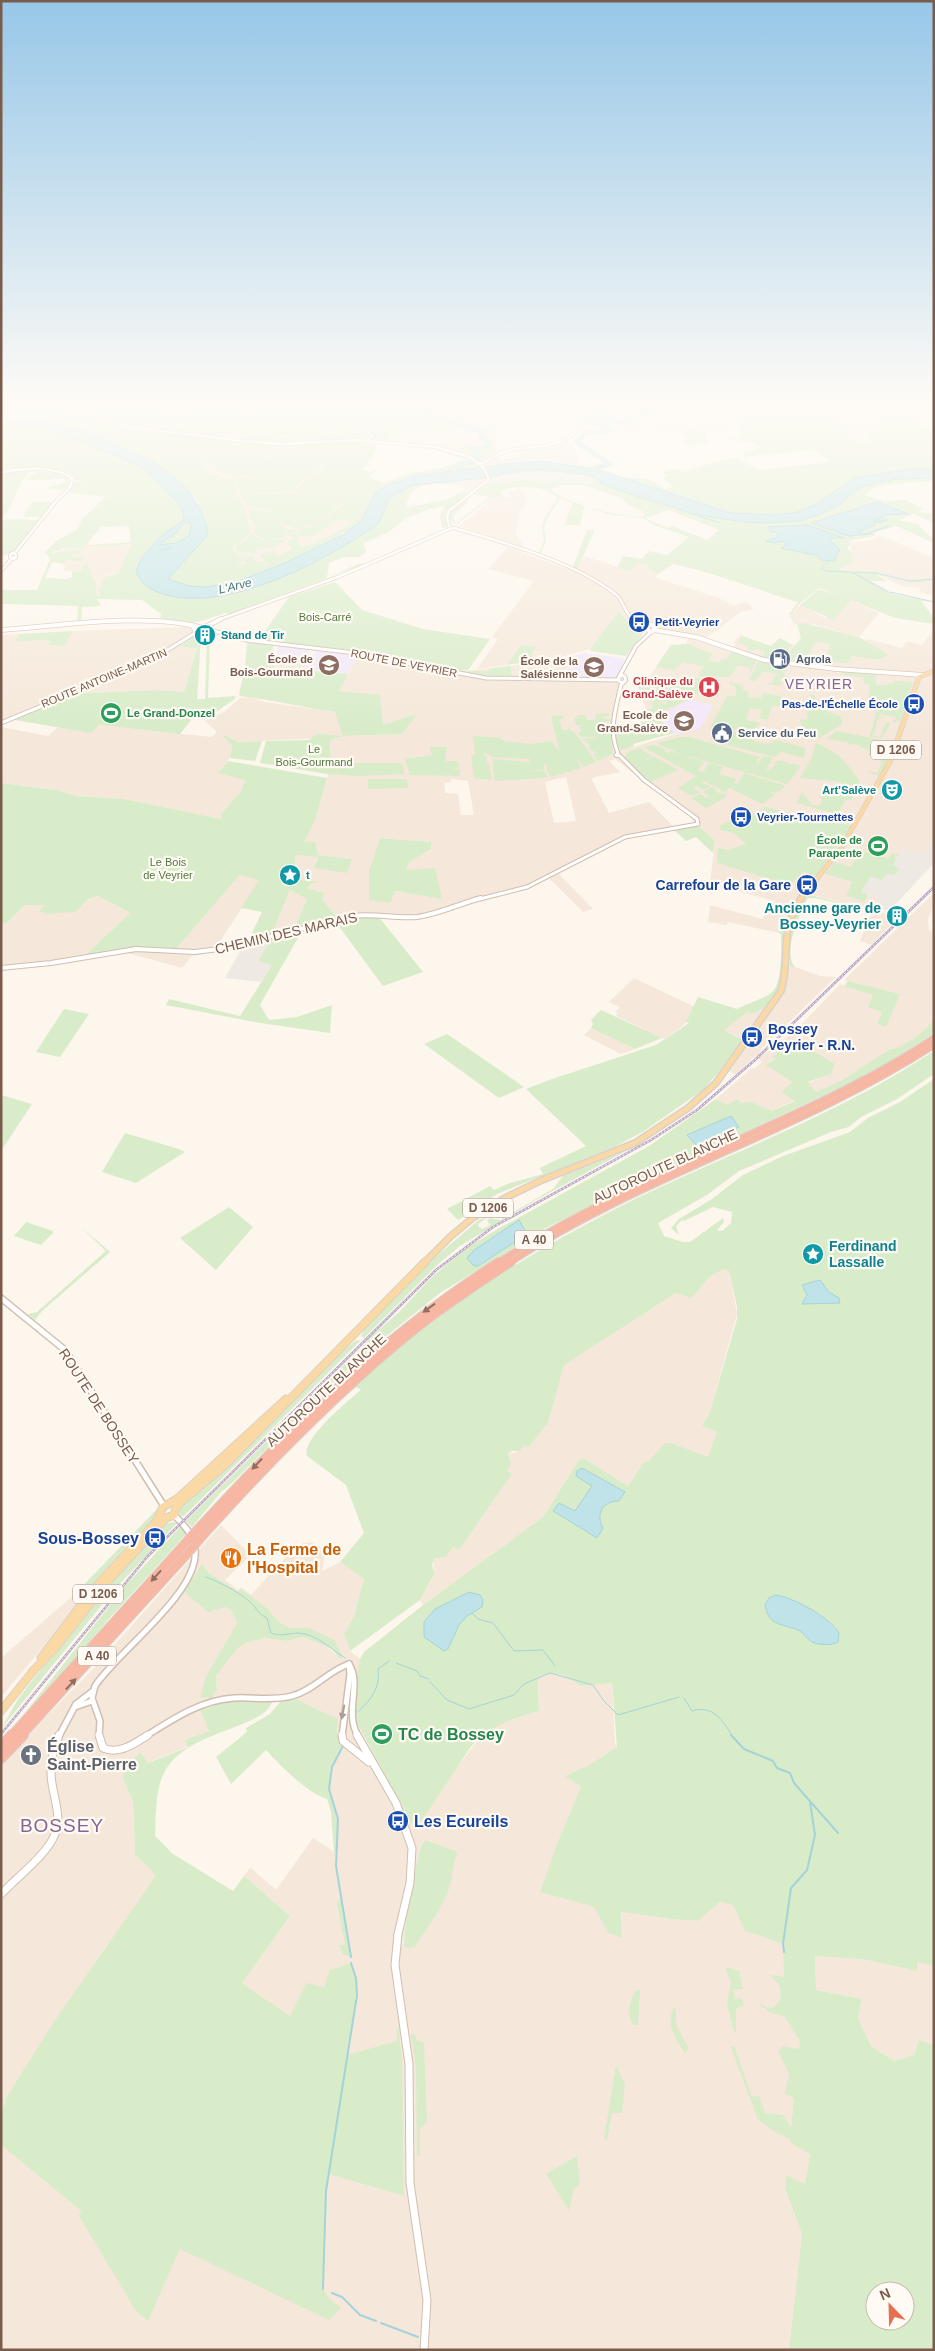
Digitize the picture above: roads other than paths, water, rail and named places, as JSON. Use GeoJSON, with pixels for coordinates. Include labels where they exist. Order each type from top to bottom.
{"type":"FeatureCollection","features":[{"type":"Feature","properties":{"kind":"highway","name":"AUTOROUTE BLANCHE"},"geometry":{"type":"LineString","coordinates":[[1,1746],[45,1701],[196,1531],[288,1432],[341,1381],[409,1323],[475,1276],[569,1220],[846,1090],[892,1065],[934,1038]]}},
{"type":"Feature","properties":{"kind":"highway","name":"AUTOROUTE BLANCHE"},"geometry":{"type":"LineString","coordinates":[[1,1758],[82,1672],[199,1540],[293,1438],[348,1385],[400,1340],[474,1285],[530,1250],[589,1218],[844,1098],[897,1069],[934,1045]]}},
{"type":"Feature","properties":{"kind":"main road"},"geometry":{"type":"LineString","coordinates":[[448,514],[447,517],[452,526],[512,545],[591,578],[617,594],[626,615],[648,628],[705,640],[758,659],[921,676],[934,671]]}},
{"type":"Feature","properties":{"kind":"main road"},"geometry":{"type":"LineString","coordinates":[[203,628],[217,620],[338,577],[452,526]]}},
{"type":"Feature","properties":{"kind":"main road"},"geometry":{"type":"LineString","coordinates":[[196,632],[192,624],[217,620]]}},
{"type":"Feature","properties":{"kind":"main road","name":"ROUTE DE VEYRIER"},"geometry":{"type":"LineString","coordinates":[[134,626],[142,624]]}},
{"type":"Feature","properties":{"kind":"main road","name":"ROUTE DE VEYRIER"},"geometry":{"type":"LineString","coordinates":[[1,632],[142,624],[192,624],[203,628]]}},
{"type":"Feature","properties":{"kind":"main road","name":"ROUTE DE VEYRIER"},"geometry":{"type":"LineString","coordinates":[[27,630],[67,630]]}},
{"type":"Feature","properties":{"kind":"main road","name":"D 1206"},"geometry":{"type":"LineString","coordinates":[[171,1509],[225,1465],[428,1258],[467,1223],[496,1203],[527,1186],[604,1157],[641,1140],[706,1094],[783,987],[786,974],[786,944],[789,924],[795,908],[835,856],[873,793],[895,752],[921,676]]}},
{"type":"Feature","properties":{"kind":"main road"},"geometry":{"type":"LineString","coordinates":[[163,1516],[171,1509]]}},
{"type":"Feature","properties":{"kind":"main road"},"geometry":{"type":"LineString","coordinates":[[163,1516],[171,1509]]}},
{"type":"Feature","properties":{"kind":"main road","name":"D 1206"},"geometry":{"type":"LineString","coordinates":[[1,1711],[163,1516]]}},
{"type":"Feature","properties":{"kind":"street"},"geometry":{"type":"LineString","coordinates":[[1,570],[46,514]]}},
{"type":"Feature","properties":{"kind":"street","name":"ROUTE ANTOINE-MARTIN"},"geometry":{"type":"LineString","coordinates":[[1,723],[150,661],[203,628]]}},
{"type":"Feature","properties":{"kind":"street","name":"ROUTE DE VEYRIER"},"geometry":{"type":"LineString","coordinates":[[203,628],[246,640],[347,652],[486,678],[521,680],[625,679]]}},
{"type":"Feature","properties":{"kind":"street"},"geometry":{"type":"LineString","coordinates":[[646,634],[648,628]]}},
{"type":"Feature","properties":{"kind":"street"},"geometry":{"type":"LineString","coordinates":[[621,685],[619,679],[631,652],[646,634],[654,629]]}},
{"type":"Feature","properties":{"kind":"street"},"geometry":{"type":"LineString","coordinates":[[621,685],[625,679],[624,670]]}},
{"type":"Feature","properties":{"kind":"street","name":"CHEMIN DES MARAIS"},"geometry":{"type":"LineString","coordinates":[[1,968],[51,964],[136,949],[189,952],[219,949],[360,915],[410,917],[428,915],[475,899],[527,887],[625,837],[696,824],[699,822],[697,819],[623,762],[612,734],[621,685]]}},
{"type":"Feature","properties":{"kind":"street","name":"ROUTE DE BOSSEY"},"geometry":{"type":"LineString","coordinates":[[1,1298],[65,1350],[171,1509],[187,1527],[193,1539],[196,1557],[190,1575],[183,1587],[137,1642],[97,1683],[92,1696],[84,1696],[72,1710],[61,1731],[54,1751],[51,1775],[58,1817],[54,1835],[1,1894]]}},
{"type":"Feature","properties":{"kind":"street"},"geometry":{"type":"LineString","coordinates":[[72,1710],[92,1696],[100,1720],[100,1743],[107,1751],[115,1752],[127,1748],[167,1721],[210,1702],[227,1698],[275,1698],[294,1695],[305,1691],[333,1670],[349,1664]]}},
{"type":"Feature","properties":{"kind":"street"},"geometry":{"type":"LineString","coordinates":[[349,1664],[350,1674],[340,1733],[343,1741],[372,1764]]}},
{"type":"Feature","properties":{"kind":"street"},"geometry":{"type":"LineString","coordinates":[[349,1664],[355,1673],[351,1712],[353,1725],[372,1764],[401,1812],[410,1839],[413,1859],[410,1882],[398,1934],[395,1964],[408,2064],[410,2183],[427,2300],[424,2350]]}},
{"type":"Feature","properties":{"kind":"water"},"geometry":{"type":"Polygon","coordinates":[[[183,514],[202,514],[208,530],[206,537],[168,579],[189,586],[207,587],[238,581],[276,567],[345,534],[361,521],[365,514],[383,514],[378,524],[330,554],[300,569],[269,582],[237,592],[206,598],[177,597],[151,589],[141,581],[137,572],[138,565],[153,545],[166,532],[184,519],[183,514]],[[186,522],[178,529],[174,536],[159,545],[176,543],[189,536],[192,524],[186,522]]]}},
{"type":"Feature","properties":{"kind":"water"},"geometry":{"type":"Polygon","coordinates":[[[693,514],[821,514],[799,521],[764,523],[744,522],[693,514]]]}},
{"type":"Feature","properties":{"kind":"water"},"geometry":{"type":"Polygon","coordinates":[[[840,514],[909,514],[883,515],[883,517],[874,520],[888,520],[879,523],[873,521],[875,525],[858,532],[864,534],[889,526],[871,532],[871,534],[849,536],[811,523],[840,514]]]}},
{"type":"Feature","properties":{"kind":"water"},"geometry":{"type":"Polygon","coordinates":[[[808,525],[844,538],[828,538],[840,550],[835,560],[823,561],[815,555],[781,548],[786,545],[783,541],[775,543],[766,541],[778,537],[768,527],[808,525]]]}},
{"type":"Feature","properties":{"kind":"water"},"geometry":{"type":"Polygon","coordinates":[[[731,1116],[739,1127],[697,1146],[687,1135],[731,1116]]]}},
{"type":"Feature","properties":{"kind":"water"},"geometry":{"type":"Polygon","coordinates":[[[519,1220],[527,1234],[478,1266],[474,1266],[467,1258],[474,1250],[519,1220]]]}},
{"type":"Feature","properties":{"kind":"water"},"geometry":{"type":"Polygon","coordinates":[[[820,1280],[829,1292],[839,1298],[840,1303],[802,1304],[807,1295],[802,1285],[820,1280]]]}},
{"type":"Feature","properties":{"kind":"water"},"geometry":{"type":"Polygon","coordinates":[[[582,1468],[625,1492],[619,1501],[609,1503],[602,1509],[600,1518],[603,1528],[597,1538],[553,1511],[559,1503],[575,1511],[592,1486],[576,1476],[577,1471],[582,1468]]]}},
{"type":"Feature","properties":{"kind":"water"},"geometry":{"type":"Polygon","coordinates":[[[469,1592],[480,1595],[483,1600],[482,1607],[467,1616],[459,1625],[448,1649],[444,1651],[424,1637],[424,1622],[435,1609],[469,1592]]]}},
{"type":"Feature","properties":{"kind":"water"},"geometry":{"type":"Polygon","coordinates":[[[775,1595],[791,1599],[828,1621],[839,1633],[838,1642],[829,1645],[815,1643],[810,1641],[800,1631],[773,1621],[769,1617],[765,1604],[769,1598],[775,1595]]]}},
{"type":"Feature","properties":{"kind":"waterway"},"geometry":{"type":"LineString","coordinates":[[698,516],[721,523]]}},
{"type":"Feature","properties":{"kind":"waterway","name":"L'Arve"},"geometry":{"type":"LineString","coordinates":[[160,551],[172,547]]}},
{"type":"Feature","properties":{"kind":"waterway"},"geometry":{"type":"LineString","coordinates":[[829,561],[821,568],[827,571],[875,573],[910,581],[934,579]]}},
{"type":"Feature","properties":{"kind":"waterway"},"geometry":{"type":"LineString","coordinates":[[853,573],[887,591]]}},
{"type":"Feature","properties":{"kind":"waterway"},"geometry":{"type":"LineString","coordinates":[[890,592],[934,602]]}},
{"type":"Feature","properties":{"kind":"waterway"},"geometry":{"type":"LineString","coordinates":[[206,1577],[229,1588],[249,1601],[267,1618],[271,1633],[278,1635],[299,1633],[311,1636],[345,1658]]}},
{"type":"Feature","properties":{"kind":"waterway"},"geometry":{"type":"LineString","coordinates":[[472,1613],[478,1619],[493,1623],[514,1651],[543,1650],[555,1666]]}},
{"type":"Feature","properties":{"kind":"waterway"},"geometry":{"type":"LineString","coordinates":[[356,1713],[373,1694],[378,1682],[378,1669],[389,1661]]}},
{"type":"Feature","properties":{"kind":"waterway"},"geometry":{"type":"LineString","coordinates":[[396,1663],[417,1671],[420,1676],[429,1679]]}},
{"type":"Feature","properties":{"kind":"waterway"},"geometry":{"type":"LineString","coordinates":[[430,1682],[447,1700],[469,1709],[514,1695],[524,1684],[550,1673],[593,1685],[604,1701],[618,1715],[679,1697]]}},
{"type":"Feature","properties":{"kind":"waterway"},"geometry":{"type":"LineString","coordinates":[[684,1698],[692,1711],[706,1710],[716,1715],[732,1736]]}},
{"type":"Feature","properties":{"kind":"waterway"},"geometry":{"type":"LineString","coordinates":[[731,1735],[744,1749],[773,1761],[777,1768],[790,1773],[794,1783],[838,1833]]}},
{"type":"Feature","properties":{"kind":"waterway"},"geometry":{"type":"LineString","coordinates":[[343,1746],[332,1767],[329,1789],[338,1819],[336,1866],[351,1957]]}},
{"type":"Feature","properties":{"kind":"waterway"},"geometry":{"type":"LineString","coordinates":[[784,1952],[783,1944],[791,1888],[807,1870],[815,1835],[810,1802]]}},
{"type":"Feature","properties":{"kind":"waterway"},"geometry":{"type":"LineString","coordinates":[[323,2289],[326,2191],[357,1995],[356,1978],[351,1963]]}},
{"type":"Feature","properties":{"kind":"waterway"},"geometry":{"type":"LineString","coordinates":[[332,2293],[342,2297],[360,2315],[376,2321]]}},
{"type":"Feature","properties":{"kind":"waterway"},"geometry":{"type":"LineString","coordinates":[[381,2323],[418,2337]]}},
{"type":"Feature","properties":{"kind":"railway"},"geometry":{"type":"LineString","coordinates":[[1,1734],[147,1557],[436,1270],[493,1227],[651,1140],[697,1110],[756,1059],[934,887]]}},
{"type":"Feature","properties":{"kind":"place","name":"Petit-Veyrier"},"geometry":{"type":"Point","coordinates":[639,622]}},
{"type":"Feature","properties":{"kind":"place","name":"Stand de Tir"},"geometry":{"type":"Point","coordinates":[205,635]}},
{"type":"Feature","properties":{"kind":"place","name":"Agrola"},"geometry":{"type":"Point","coordinates":[780,659]}},
{"type":"Feature","properties":{"kind":"place","name":"École de Bois-Gourmand"},"geometry":{"type":"Point","coordinates":[329,665]}},
{"type":"Feature","properties":{"kind":"place","name":"École de la Salésienne"},"geometry":{"type":"Point","coordinates":[594,667]}},
{"type":"Feature","properties":{"kind":"place","name":"Clinique du Grand-Salève"},"geometry":{"type":"Point","coordinates":[709,687]}},
{"type":"Feature","properties":{"kind":"place","name":"Pas-de-l'Échelle École"},"geometry":{"type":"Point","coordinates":[914,704]}},
{"type":"Feature","properties":{"kind":"place","name":"Le Grand-Donzel"},"geometry":{"type":"Point","coordinates":[111,713]}},
{"type":"Feature","properties":{"kind":"place","name":"Ecole de Grand-Salève"},"geometry":{"type":"Point","coordinates":[684,721]}},
{"type":"Feature","properties":{"kind":"place","name":"Service du Feu"},"geometry":{"type":"Point","coordinates":[722,733]}},
{"type":"Feature","properties":{"kind":"place","name":"Art’Salève"},"geometry":{"type":"Point","coordinates":[892,790]}},
{"type":"Feature","properties":{"kind":"place","name":"Veyrier-Tournettes"},"geometry":{"type":"Point","coordinates":[741,817]}},
{"type":"Feature","properties":{"kind":"place","name":"École de Parapente"},"geometry":{"type":"Point","coordinates":[878,846]}},
{"type":"Feature","properties":{"kind":"place","name":"t"},"geometry":{"type":"Point","coordinates":[290,875]}},
{"type":"Feature","properties":{"kind":"place","name":"Carrefour de la Gare"},"geometry":{"type":"Point","coordinates":[807,885]}},
{"type":"Feature","properties":{"kind":"place","name":"Ancienne gare de Bossey-Veyrier"},"geometry":{"type":"Point","coordinates":[897,916]}},
{"type":"Feature","properties":{"kind":"place","name":"Bossey Veyrier - R.N."},"geometry":{"type":"Point","coordinates":[752,1037]}},
{"type":"Feature","properties":{"kind":"place","name":"Ferdinand Lassalle"},"geometry":{"type":"Point","coordinates":[813,1254]}},
{"type":"Feature","properties":{"kind":"place","name":"Sous-Bossey"},"geometry":{"type":"Point","coordinates":[155,1538]}},
{"type":"Feature","properties":{"kind":"place","name":"La Ferme de l'Hospital"},"geometry":{"type":"Point","coordinates":[231,1558]}},
{"type":"Feature","properties":{"kind":"place","name":"TC de Bossey"},"geometry":{"type":"Point","coordinates":[382,1734]}},
{"type":"Feature","properties":{"kind":"place","name":"Église Saint-Pierre"},"geometry":{"type":"Point","coordinates":[31,1755]}},
{"type":"Feature","properties":{"kind":"place","name":"Les Ecureils"},"geometry":{"type":"Point","coordinates":[398,1821]}},
{"type":"Feature","properties":{"kind":"district","name":"VEYRIER"},"geometry":{"type":"Point","coordinates":[819,684]}},
{"type":"Feature","properties":{"kind":"district","name":"BOSSEY"},"geometry":{"type":"Point","coordinates":[62,1825]}},
{"type":"Feature","properties":{"kind":"park label","name":"Bois-Carré"},"geometry":{"type":"Point","coordinates":[325,617]}},
{"type":"Feature","properties":{"kind":"park label","name":"Le Bois-Gourmand"},"geometry":{"type":"Point","coordinates":[314,755]}},
{"type":"Feature","properties":{"kind":"park label","name":"Le Bois de Veyrier"},"geometry":{"type":"Point","coordinates":[168,868]}}]}
